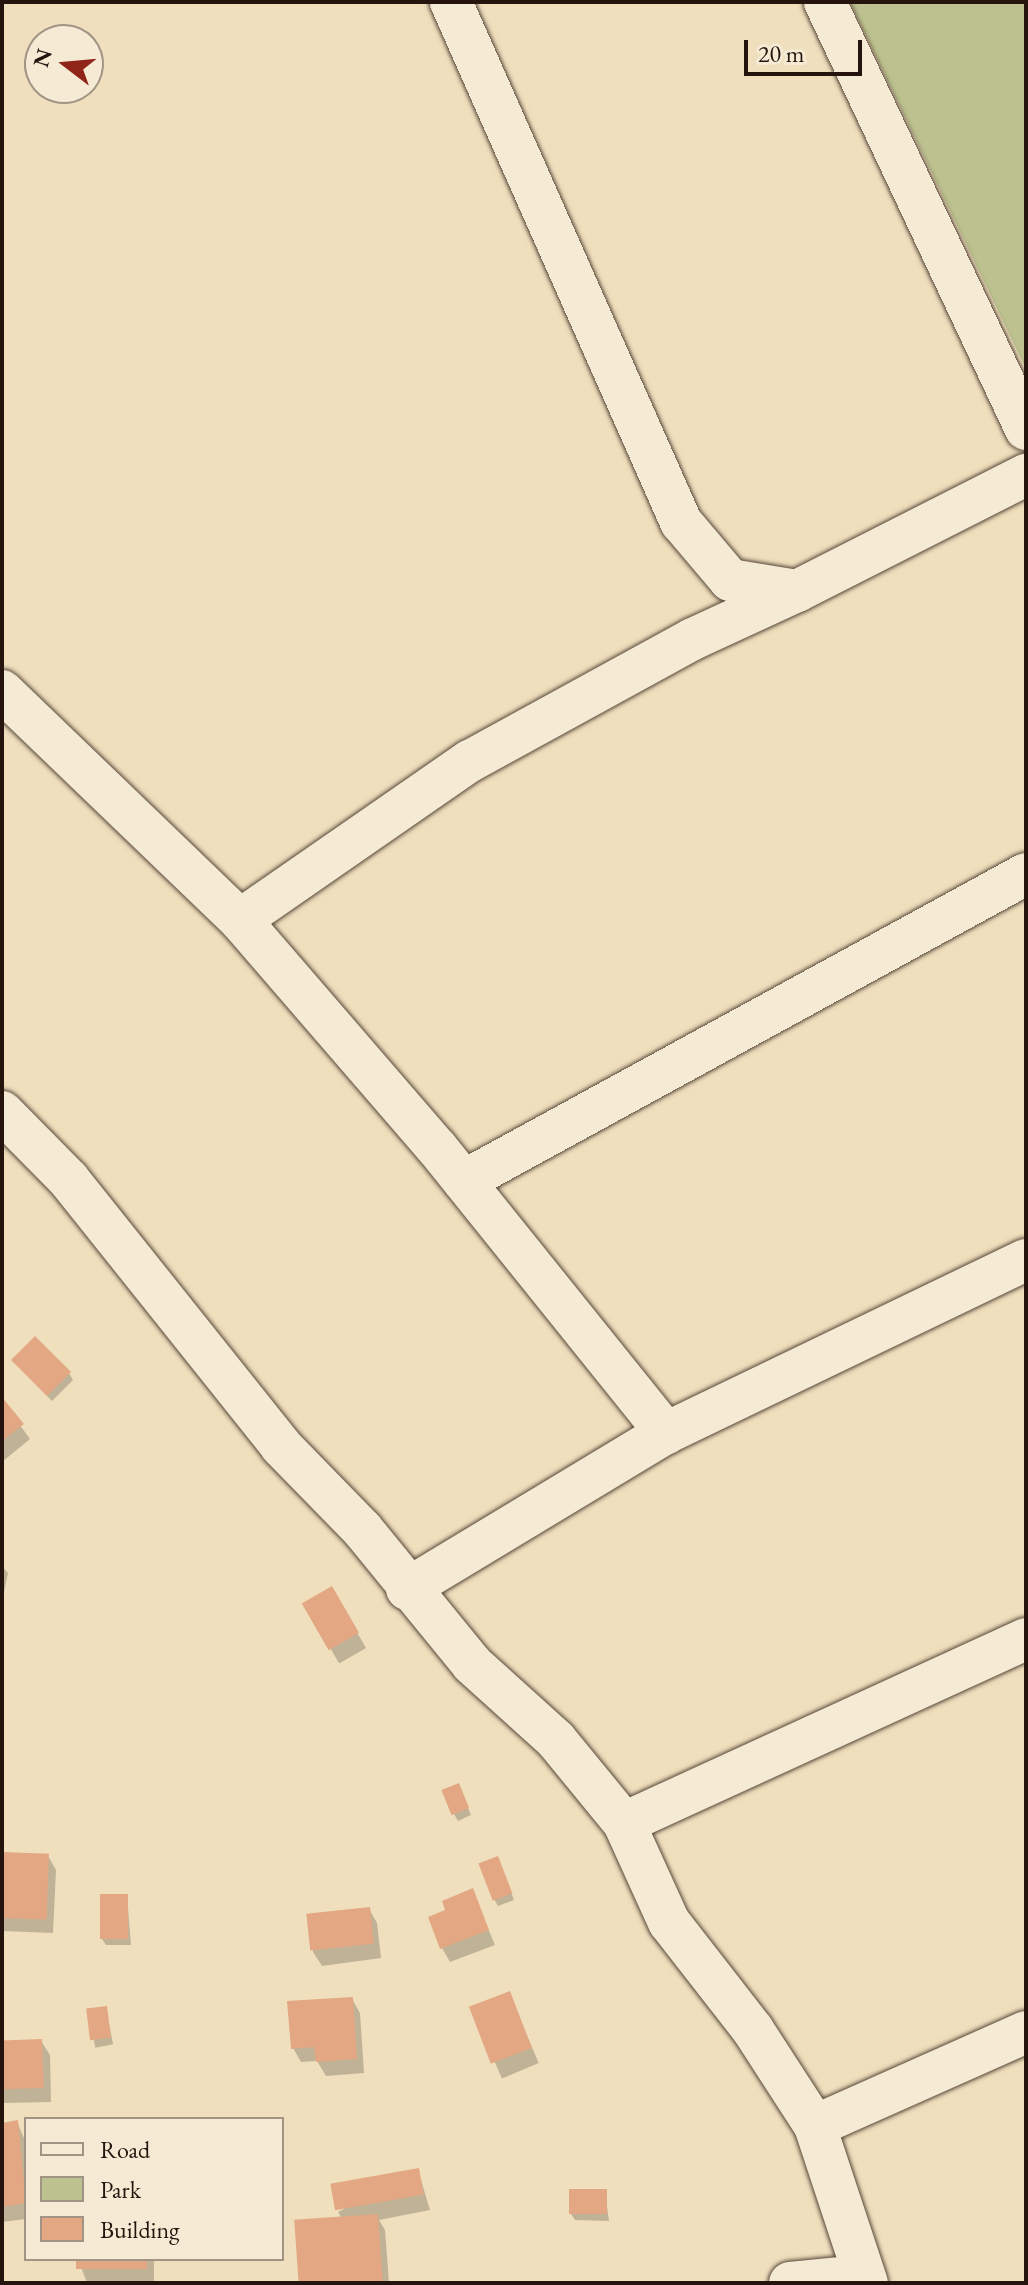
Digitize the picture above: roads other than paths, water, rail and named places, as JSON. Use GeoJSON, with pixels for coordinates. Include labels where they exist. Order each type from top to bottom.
{"type":"FeatureCollection","features":[{"type":"Feature","properties":{"kind":"street"},"geometry":{"type":"LineString","coordinates":[[451,2],[681,522],[730,580],[797,591]]}},
{"type":"Feature","properties":{"kind":"street"},"geometry":{"type":"LineString","coordinates":[[825,2],[1026,429]]}},
{"type":"Feature","properties":{"kind":"street"},"geometry":{"type":"LineString","coordinates":[[240,920],[470,761],[693,639],[797,591],[1026,475]]}},
{"type":"Feature","properties":{"kind":"street"},"geometry":{"type":"LineString","coordinates":[[2,691],[240,920],[464,1181],[666,1433]]}},
{"type":"Feature","properties":{"kind":"street"},"geometry":{"type":"LineString","coordinates":[[464,1181],[1026,874]]}},
{"type":"Feature","properties":{"kind":"street"},"geometry":{"type":"LineString","coordinates":[[2,1112],[69,1180],[281,1446],[362,1529],[407,1589],[472,1664],[556,1740],[624,1823],[669,1922],[753,2030],[815,2126],[864,2279],[790,2283]]}},
{"type":"Feature","properties":{"kind":"street"},"geometry":{"type":"LineString","coordinates":[[407,1589],[666,1433],[1026,1260]]}},
{"type":"Feature","properties":{"kind":"street"},"geometry":{"type":"LineString","coordinates":[[624,1823],[1026,1639]]}},
{"type":"Feature","properties":{"kind":"street"},"geometry":{"type":"LineString","coordinates":[[815,2126],[1026,2032]]}}]}
